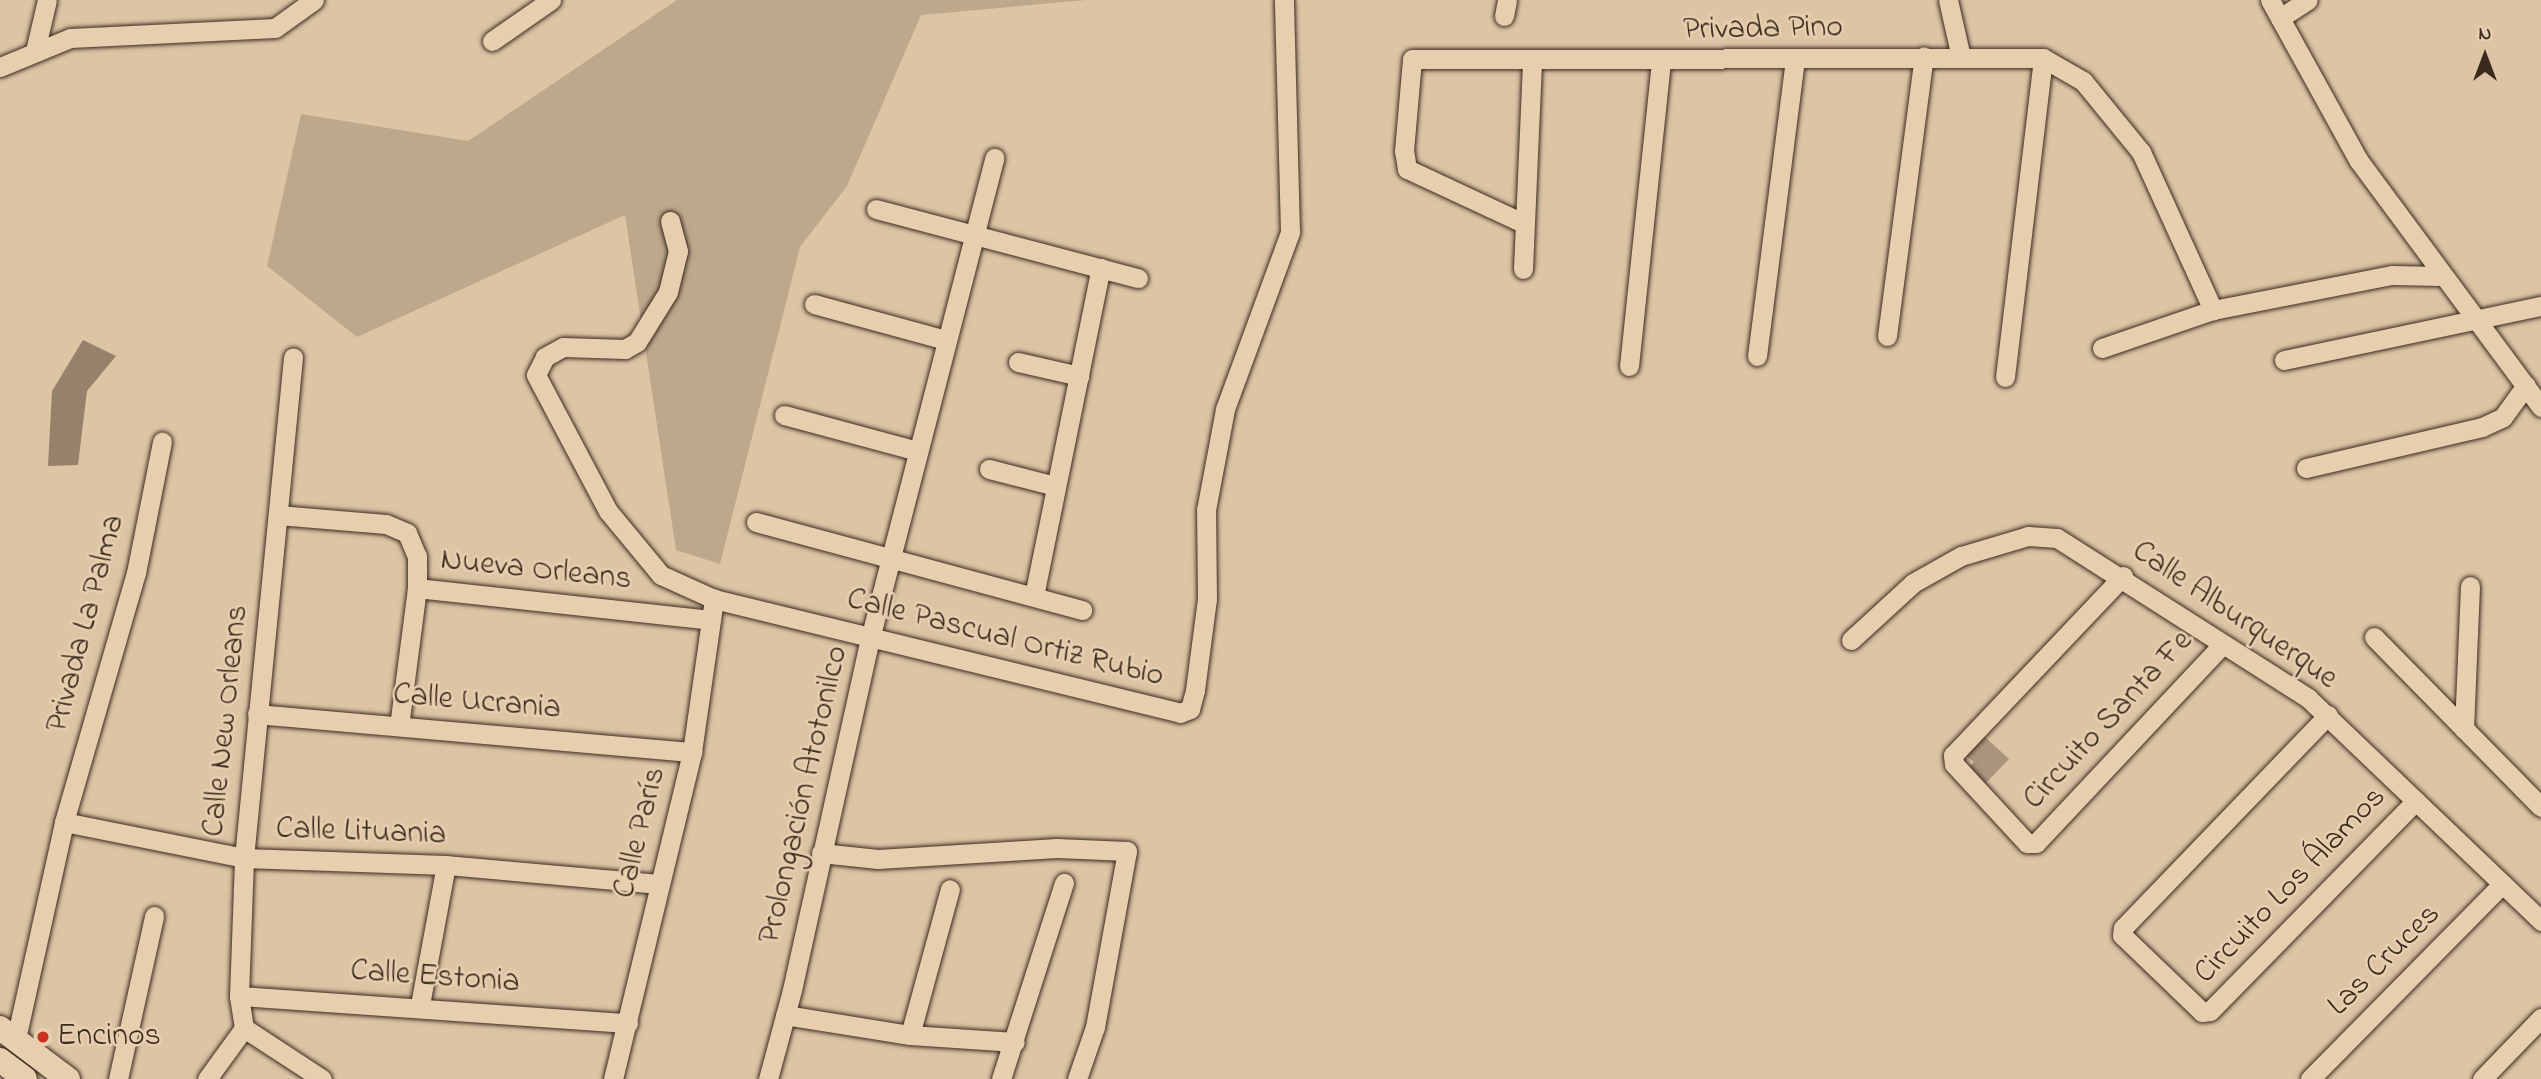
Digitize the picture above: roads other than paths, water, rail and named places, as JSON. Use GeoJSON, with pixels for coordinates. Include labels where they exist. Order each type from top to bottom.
{"type":"FeatureCollection","features":[{"type":"Feature","properties":{"kind":"main road"},"geometry":{"type":"LineString","coordinates":[[8,1033],[68,1079]]}},
{"type":"Feature","properties":{"kind":"main road"},"geometry":{"type":"LineString","coordinates":[[0,1060],[25,1079]]}},
{"type":"Feature","properties":{"kind":"street"},"geometry":{"type":"LineString","coordinates":[[35,51],[47,0]]}},
{"type":"Feature","properties":{"kind":"street"},"geometry":{"type":"LineString","coordinates":[[0,67],[70,38],[275,28],[314,0]]}},
{"type":"Feature","properties":{"kind":"street"},"geometry":{"type":"LineString","coordinates":[[492,41],[551,0]]}},
{"type":"Feature","properties":{"kind":"street","name":"Calle Pascual Ortiz Rubio"},"geometry":{"type":"LineString","coordinates":[[670,221],[678,251],[668,292],[637,341],[625,349],[563,347],[545,357],[536,374],[608,511],[661,575],[714,599],[871,635],[1158,711],[1190,709],[1207,598],[1206,510],[1225,409],[1290,232],[1284,0]]}},
{"type":"Feature","properties":{"kind":"street"},"geometry":{"type":"LineString","coordinates":[[1948,0],[1961,57]]}},
{"type":"Feature","properties":{"kind":"street"},"geometry":{"type":"LineString","coordinates":[[2270,0],[2359,161],[2441,276],[2541,407]]}},
{"type":"Feature","properties":{"kind":"street"},"geometry":{"type":"LineString","coordinates":[[2280,18],[2308,0]]}},
{"type":"Feature","properties":{"kind":"street"},"geometry":{"type":"LineString","coordinates":[[1887,336],[1924,56]]}},
{"type":"Feature","properties":{"kind":"street","name":"Privada Pino"},"geometry":{"type":"LineString","coordinates":[[1523,223],[1407,169],[1404,150],[1412,59],[1661,62],[1924,56],[2043,58],[2083,81],[2141,152],[2213,310]]}},
{"type":"Feature","properties":{"kind":"street"},"geometry":{"type":"LineString","coordinates":[[2005,377],[2043,58]]}},
{"type":"Feature","properties":{"kind":"street"},"geometry":{"type":"LineString","coordinates":[[1757,356],[1795,59]]}},
{"type":"Feature","properties":{"kind":"street"},"geometry":{"type":"LineString","coordinates":[[1522,269],[1531,60]]}},
{"type":"Feature","properties":{"kind":"street"},"geometry":{"type":"LineString","coordinates":[[1629,366],[1661,62]]}},
{"type":"Feature","properties":{"kind":"street","name":"Prolongación Atotonilco"},"geometry":{"type":"LineString","coordinates":[[768,1079],[871,635],[994,158]]}},
{"type":"Feature","properties":{"kind":"street"},"geometry":{"type":"LineString","coordinates":[[876,209],[976,233],[1138,278]]}},
{"type":"Feature","properties":{"kind":"street"},"geometry":{"type":"LineString","coordinates":[[1034,596],[1101,268]]}},
{"type":"Feature","properties":{"kind":"street"},"geometry":{"type":"LineString","coordinates":[[2102,348],[2213,310],[2392,275],[2441,276]]}},
{"type":"Feature","properties":{"kind":"street"},"geometry":{"type":"LineString","coordinates":[[814,304],[946,340]]}},
{"type":"Feature","properties":{"kind":"street"},"geometry":{"type":"LineString","coordinates":[[2284,360],[2541,306]]}},
{"type":"Feature","properties":{"kind":"street","name":"Calle New Orleans"},"geometry":{"type":"LineString","coordinates":[[244,1028],[239,996],[244,858],[293,357]]}},
{"type":"Feature","properties":{"kind":"street"},"geometry":{"type":"LineString","coordinates":[[1018,362],[1079,376]]}},
{"type":"Feature","properties":{"kind":"street"},"geometry":{"type":"LineString","coordinates":[[2306,468],[2482,427],[2503,417],[2526,385]]}},
{"type":"Feature","properties":{"kind":"street"},"geometry":{"type":"LineString","coordinates":[[783,415],[917,452]]}},
{"type":"Feature","properties":{"kind":"street","name":"Privada La Palma"},"geometry":{"type":"LineString","coordinates":[[8,1033],[64,822],[136,573],[162,442]]}},
{"type":"Feature","properties":{"kind":"street"},"geometry":{"type":"LineString","coordinates":[[989,469],[1055,486]]}},
{"type":"Feature","properties":{"kind":"street","name":"Nueva Orleans"},"geometry":{"type":"LineString","coordinates":[[278,515],[386,524],[407,533],[417,556],[416,588],[710,620]]}},
{"type":"Feature","properties":{"kind":"street"},"geometry":{"type":"LineString","coordinates":[[756,522],[1082,610]]}},
{"type":"Feature","properties":{"kind":"street","name":"Calle Alburquerque"},"geometry":{"type":"LineString","coordinates":[[1851,640],[1913,583],[1961,556],[2028,536],[2057,538],[2123,576],[2222,645],[2286,682],[2328,715],[2541,921]]}},
{"type":"Feature","properties":{"kind":"street","name":"Circuito Santa Fe"},"geometry":{"type":"LineString","coordinates":[[2123,576],[1953,755],[1954,764],[2027,843],[2036,843],[2222,645]]}},
{"type":"Feature","properties":{"kind":"street"},"geometry":{"type":"LineString","coordinates":[[2465,729],[2470,586]]}},
{"type":"Feature","properties":{"kind":"street"},"geometry":{"type":"LineString","coordinates":[[399,726],[416,588]]}},
{"type":"Feature","properties":{"kind":"street","name":"Calle París"},"geometry":{"type":"LineString","coordinates":[[613,1079],[692,752],[714,599]]}},
{"type":"Feature","properties":{"kind":"street"},"geometry":{"type":"LineString","coordinates":[[2374,637],[2541,807]]}},
{"type":"Feature","properties":{"kind":"street","name":"Calle Ucrania"},"geometry":{"type":"LineString","coordinates":[[257,714],[692,752]]}},
{"type":"Feature","properties":{"kind":"street","name":"Circuito Los Álamos"},"geometry":{"type":"LineString","coordinates":[[2328,715],[2123,928],[2122,935],[2202,1012],[2210,1011],[2416,801]]}},
{"type":"Feature","properties":{"kind":"street","name":"Calle Lituania"},"geometry":{"type":"LineString","coordinates":[[64,822],[244,858],[446,865],[658,884]]}},
{"type":"Feature","properties":{"kind":"street"},"geometry":{"type":"LineString","coordinates":[[821,853],[878,859],[1057,848],[1128,851],[1095,1027],[1077,1079]]}},
{"type":"Feature","properties":{"kind":"street"},"geometry":{"type":"LineString","coordinates":[[420,1005],[446,865]]}},
{"type":"Feature","properties":{"kind":"street"},"geometry":{"type":"LineString","coordinates":[[1001,1079],[1015,1042],[1063,883]]}},
{"type":"Feature","properties":{"kind":"street","name":"Las Cruces"},"geometry":{"type":"LineString","coordinates":[[2310,1079],[2502,884]]}},
{"type":"Feature","properties":{"kind":"street"},"geometry":{"type":"LineString","coordinates":[[910,1035],[950,889]]}},
{"type":"Feature","properties":{"kind":"street"},"geometry":{"type":"LineString","coordinates":[[118,1079],[154,916]]}},
{"type":"Feature","properties":{"kind":"street","name":"Calle Estonia"},"geometry":{"type":"LineString","coordinates":[[239,996],[420,1005],[628,1023]]}},
{"type":"Feature","properties":{"kind":"street"},"geometry":{"type":"LineString","coordinates":[[785,1015],[910,1035],[1015,1042]]}},
{"type":"Feature","properties":{"kind":"street"},"geometry":{"type":"LineString","coordinates":[[2482,1079],[2541,1018]]}},
{"type":"Feature","properties":{"kind":"street"},"geometry":{"type":"LineString","coordinates":[[208,1079],[244,1028],[321,1079]]}},
{"type":"Feature","properties":{"kind":"place","name":"Encinos"},"geometry":{"type":"Point","coordinates":[43,1037]}}]}
